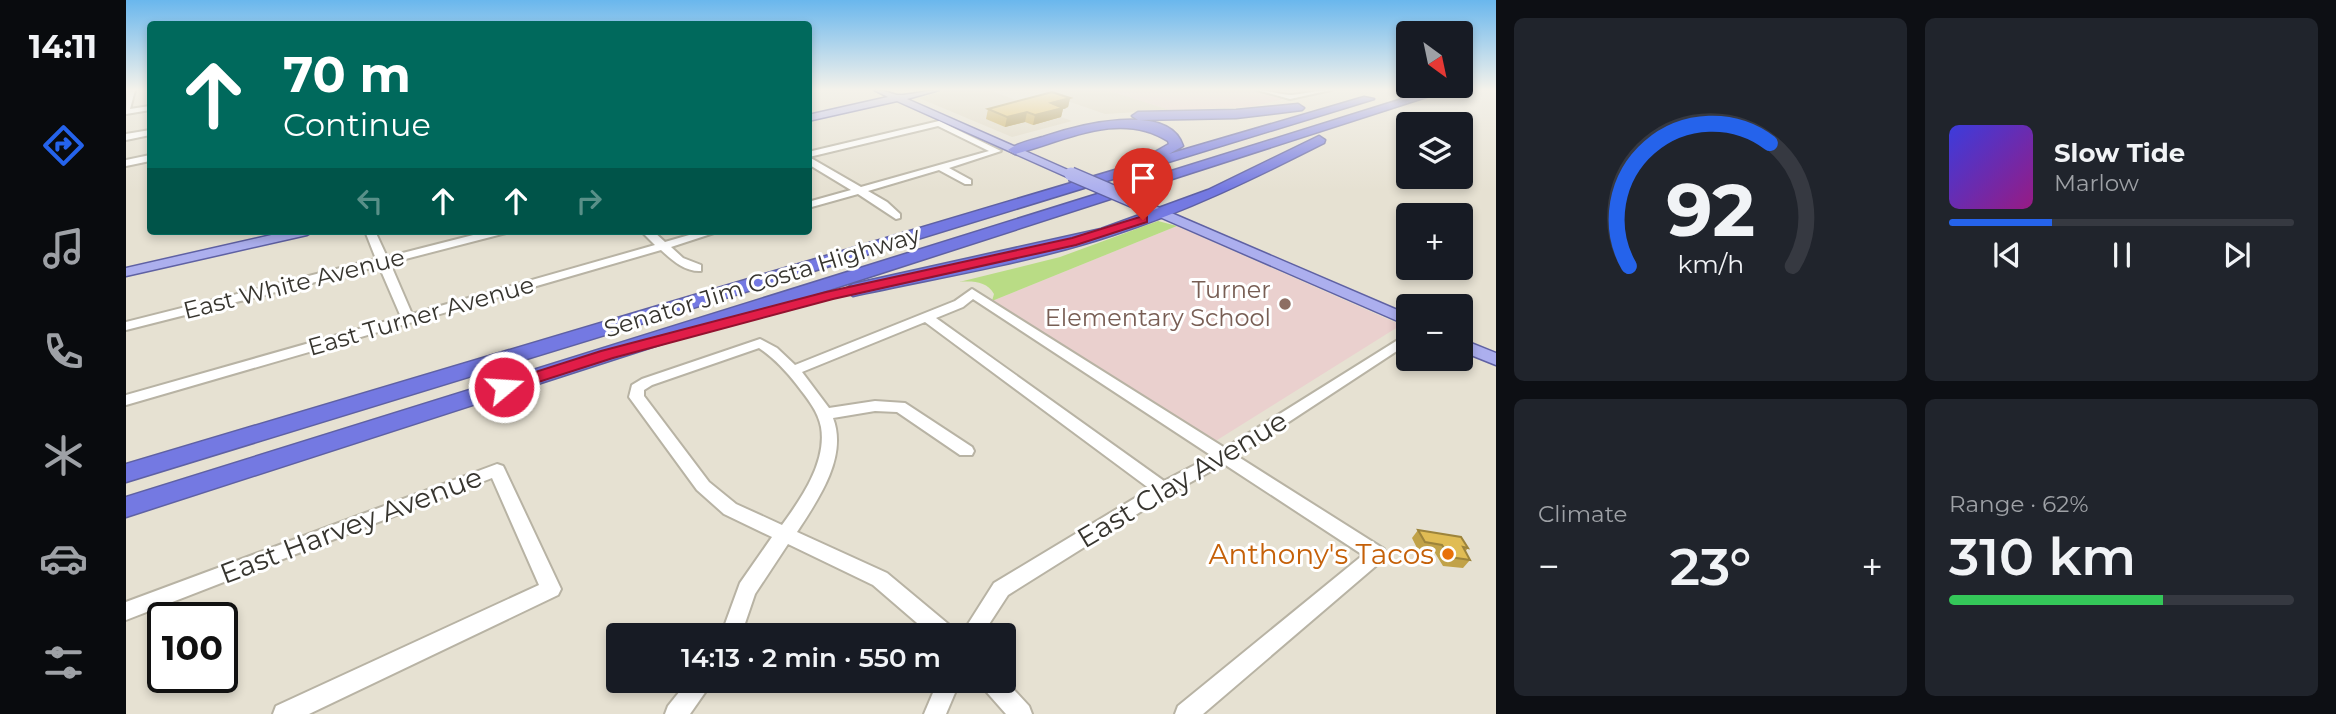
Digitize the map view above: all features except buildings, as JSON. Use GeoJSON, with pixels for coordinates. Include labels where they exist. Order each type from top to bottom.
{"type":"FeatureCollection","features":[{"type":"Feature","properties":{"kind":"highway"},"geometry":{"type":"LineString","coordinates":[[1016,146],[1095,123]]}},
{"type":"Feature","properties":{"kind":"highway"},"geometry":{"type":"LineString","coordinates":[[1016,146],[1115,123]]}},
{"type":"Feature","properties":{"kind":"highway"},"geometry":{"type":"LineString","coordinates":[[917,235],[1143,160],[1168,151],[1176,144],[1172,136],[1157,129],[1120,123]]}},
{"type":"Feature","properties":{"kind":"highway","name":"Senator Jim Costa Highway"},"geometry":{"type":"LineString","coordinates":[[126,473],[1287,123]]}},
{"type":"Feature","properties":{"kind":"highway","name":"Senator Jim Costa Highway"},"geometry":{"type":"LineString","coordinates":[[126,507],[1338,123]]}},
{"type":"Feature","properties":{"kind":"highway"},"geometry":{"type":"LineString","coordinates":[[607,355],[856,289],[1076,242],[1167,211],[1223,188],[1358,123]]}},
{"type":"Feature","properties":{"kind":"main road"},"geometry":{"type":"LineString","coordinates":[[966,123],[1301,270],[1396,306]]}},
{"type":"Feature","properties":{"kind":"main road"},"geometry":{"type":"LineString","coordinates":[[1167,211],[1247,251],[1297,268],[1396,315]]}},
{"type":"Feature","properties":{"kind":"main road"},"geometry":{"type":"LineString","coordinates":[[126,265],[263,235]]}},
{"type":"Feature","properties":{"kind":"main road"},"geometry":{"type":"LineString","coordinates":[[126,272],[289,235]]}},
{"type":"Feature","properties":{"kind":"main road"},"geometry":{"type":"LineString","coordinates":[[1473,340],[1496,350]]}},
{"type":"Feature","properties":{"kind":"main road"},"geometry":{"type":"LineString","coordinates":[[1473,349],[1496,360]]}},
{"type":"Feature","properties":{"kind":"street"},"geometry":{"type":"LineString","coordinates":[[812,156],[939,124],[997,151],[812,204]]}},
{"type":"Feature","properties":{"kind":"street"},"geometry":{"type":"LineString","coordinates":[[126,137],[147,134]]}},
{"type":"Feature","properties":{"kind":"street"},"geometry":{"type":"LineString","coordinates":[[126,163],[147,159]]}},
{"type":"Feature","properties":{"kind":"street"},"geometry":{"type":"LineString","coordinates":[[812,160],[883,204],[896,216]]}},
{"type":"Feature","properties":{"kind":"street"},"geometry":{"type":"LineString","coordinates":[[942,168],[968,182]]}},
{"type":"Feature","properties":{"kind":"street"},"geometry":{"type":"LineString","coordinates":[[371,235],[408,319]]}},
{"type":"Feature","properties":{"kind":"street","name":"East White Avenue"},"geometry":{"type":"LineString","coordinates":[[126,327],[486,235]]}},
{"type":"Feature","properties":{"kind":"street"},"geometry":{"type":"LineString","coordinates":[[650,235],[679,261],[697,268]]}},
{"type":"Feature","properties":{"kind":"street","name":"East Turner Avenue"},"geometry":{"type":"LineString","coordinates":[[126,400],[702,235]]}},
{"type":"Feature","properties":{"kind":"street"},"geometry":{"type":"LineString","coordinates":[[792,371],[959,304],[972,293],[1377,554],[1186,714]]}},
{"type":"Feature","properties":{"kind":"street"},"geometry":{"type":"LineString","coordinates":[[926,317],[1163,489]]}},
{"type":"Feature","properties":{"kind":"street"},"geometry":{"type":"LineString","coordinates":[[735,623],[747,590],[784,537],[825,469],[830,432],[821,405],[769,347],[760,343],[647,382],[637,388],[636,397],[702,486],[730,509],[784,537],[880,579],[932,623]]}},
{"type":"Feature","properties":{"kind":"street","name":"East Clay Avenue"},"geometry":{"type":"LineString","coordinates":[[979,623],[1001,589],[1163,489],[1225,456],[1396,345]]}},
{"type":"Feature","properties":{"kind":"street"},"geometry":{"type":"LineString","coordinates":[[824,414],[875,406],[900,407],[966,451]]}},
{"type":"Feature","properties":{"kind":"street","name":"East Harvey Avenue"},"geometry":{"type":"LineString","coordinates":[[126,611],[498,470],[551,589],[284,714]]}},
{"type":"Feature","properties":{"kind":"street"},"geometry":{"type":"LineString","coordinates":[[676,714],[693,693]]}},
{"type":"Feature","properties":{"kind":"street"},"geometry":{"type":"LineString","coordinates":[[935,714],[944,693]]}},
{"type":"Feature","properties":{"kind":"street"},"geometry":{"type":"LineString","coordinates":[[1002,693],[1021,714]]}},
{"type":"Feature","properties":{"kind":"shaded area"},"geometry":{"type":"Polygon","coordinates":[[[979,123],[1063,123],[1012,137],[979,123]]]}},
{"type":"Feature","properties":{"kind":"shaded area"},"geometry":{"type":"Polygon","coordinates":[[[1177,226],[1396,323],[1396,328],[1214,442],[992,301],[1177,226]]]}},
{"type":"Feature","properties":{"kind":"green space"},"geometry":{"type":"Polygon","coordinates":[[[1158,221],[1177,226],[992,301],[994,294],[987,286],[974,282],[959,282],[1060,257],[1158,221]]]}},
{"type":"Feature","properties":{"kind":"place","name":"Turner Elementary School"},"geometry":{"type":"Point","coordinates":[1285,304]}},
{"type":"Feature","properties":{"kind":"place","name":"Anthony's Tacos"},"geometry":{"type":"Point","coordinates":[1448,554]}},
{"type":"Feature","properties":{"kind":"route"},"geometry":{"type":"LineString","coordinates":[[504,387],[607,355],[831,295],[1076,242],[1143,220]]}}]}
